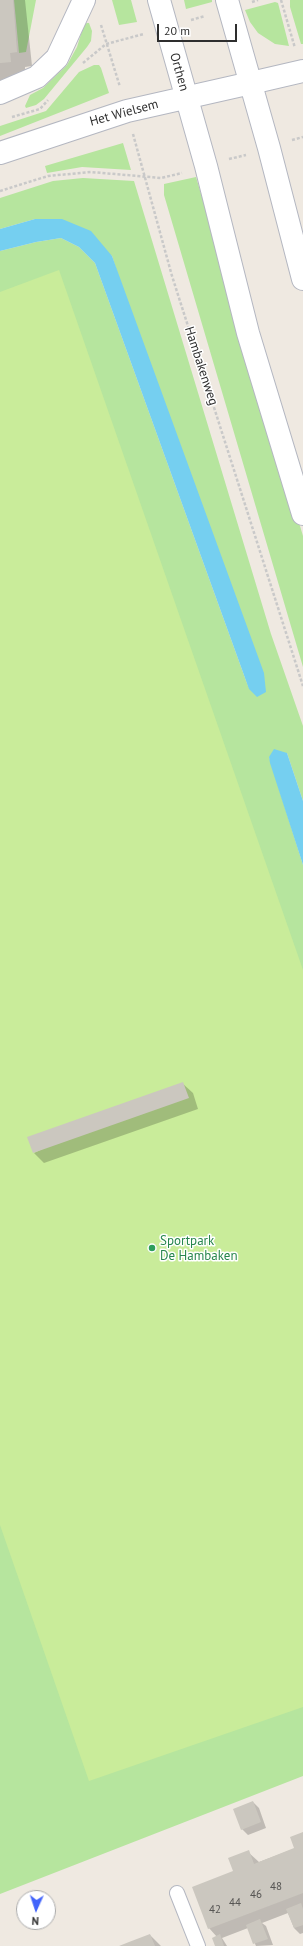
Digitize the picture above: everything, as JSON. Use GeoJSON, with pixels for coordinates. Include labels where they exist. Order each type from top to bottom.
{"type":"FeatureCollection","features":[{"type":"Feature","properties":{"kind":"main road"},"geometry":{"type":"LineString","coordinates":[[0,93],[37,77],[57,58],[84,0]]}},
{"type":"Feature","properties":{"kind":"main road","name":"Orthen"},"geometry":{"type":"LineString","coordinates":[[159,0],[186,97]]}},
{"type":"Feature","properties":{"kind":"main road"},"geometry":{"type":"LineString","coordinates":[[227,0],[269,148],[303,279]]}},
{"type":"Feature","properties":{"kind":"main road"},"geometry":{"type":"LineString","coordinates":[[251,83],[303,71]]}},
{"type":"Feature","properties":{"kind":"main road","name":"Het Wielsem"},"geometry":{"type":"LineString","coordinates":[[0,153],[127,112],[251,83]]}},
{"type":"Feature","properties":{"kind":"main road"},"geometry":{"type":"LineString","coordinates":[[186,97],[206,166],[248,333],[303,514]]}},
{"type":"Feature","properties":{"kind":"lane"},"geometry":{"type":"LineString","coordinates":[[177,1893],[198,1946]]}},
{"type":"Feature","properties":{"kind":"path"},"geometry":{"type":"LineString","coordinates":[[281,0],[303,71]]}},
{"type":"Feature","properties":{"kind":"path","name":"Hambakenweg"},"geometry":{"type":"LineString","coordinates":[[106,44],[146,177],[172,276],[303,686]]}},
{"type":"Feature","properties":{"kind":"path"},"geometry":{"type":"LineString","coordinates":[[0,191],[55,176],[91,172],[161,178],[303,137]]}},
{"type":"Feature","properties":{"kind":"green space"},"geometry":{"type":"Polygon","coordinates":[[[14,0],[36,0],[26,52],[19,53],[14,0]]]}},
{"type":"Feature","properties":{"kind":"green space"},"geometry":{"type":"Polygon","coordinates":[[[112,0],[131,0],[137,22],[119,25],[112,0]]]}},
{"type":"Feature","properties":{"kind":"green space"},"geometry":{"type":"Polygon","coordinates":[[[184,0],[212,0],[212,2],[186,9],[184,0]]]}},
{"type":"Feature","properties":{"kind":"green space"},"geometry":{"type":"Polygon","coordinates":[[[290,0],[303,0],[303,44],[301,44],[290,7],[290,0]]]}},
{"type":"Feature","properties":{"kind":"green space"},"geometry":{"type":"Polygon","coordinates":[[[275,2],[278,3],[289,46],[275,44],[258,33],[250,22],[245,10],[275,2]]]}},
{"type":"Feature","properties":{"kind":"green space"},"geometry":{"type":"Polygon","coordinates":[[[89,23],[92,31],[91,41],[87,47],[44,99],[36,105],[26,108],[25,106],[30,95],[43,88],[67,65],[77,47],[84,24],[89,23]]]}},
{"type":"Feature","properties":{"kind":"green space"},"geometry":{"type":"Polygon","coordinates":[[[94,65],[99,65],[101,68],[109,93],[0,136],[0,126],[46,111],[79,72],[94,65]]]}},
{"type":"Feature","properties":{"kind":"green space"},"geometry":{"type":"Polygon","coordinates":[[[123,143],[131,170],[82,167],[47,173],[45,166],[123,143]]]}},
{"type":"Feature","properties":{"kind":"green space"},"geometry":{"type":"Polygon","coordinates":[[[196,177],[303,536],[303,667],[164,195],[164,184],[196,177]]]}},
{"type":"Feature","properties":{"kind":"green space","name":"Sportpark De Hambaken"},"geometry":{"type":"Polygon","coordinates":[[[83,178],[134,181],[271,634],[303,726],[303,801],[287,753],[269,757],[303,865],[303,1776],[0,1894],[0,251],[36,242],[61,238],[79,247],[95,263],[249,689],[112,256],[35,219],[0,229],[0,198],[53,181],[83,178]]]}},
{"type":"Feature","properties":{"kind":"green space","name":"Sportpark De Hambaken"},"geometry":{"type":"Polygon","coordinates":[[[59,270],[303,970],[303,1707],[89,1781],[0,1525],[0,292],[59,270]]]}},
{"type":"Feature","properties":{"kind":"water"},"geometry":{"type":"Polygon","coordinates":[[[35,219],[62,219],[91,231],[112,256],[264,673],[266,692],[257,697],[249,689],[95,263],[79,247],[61,238],[36,242],[0,251],[0,229],[35,219]]]}},
{"type":"Feature","properties":{"kind":"water"},"geometry":{"type":"Polygon","coordinates":[[[274,749],[287,753],[303,801],[303,865],[270,763],[269,757],[274,749]]]}},
{"type":"Feature","properties":{"kind":"building"},"geometry":{"type":"Polygon","coordinates":[[[0,0],[13,0],[17,52],[10,53],[11,62],[0,63],[0,0]]]}},
{"type":"Feature","properties":{"kind":"building"},"geometry":{"type":"Polygon","coordinates":[[[183,1082],[189,1098],[33,1153],[27,1137],[183,1082]]]}},
{"type":"Feature","properties":{"kind":"building"},"geometry":{"type":"Polygon","coordinates":[[[253,1801],[261,1822],[241,1830],[233,1809],[253,1801]]]}},
{"type":"Feature","properties":{"kind":"building"},"geometry":{"type":"Polygon","coordinates":[[[303,1832],[303,1893],[208,1929],[192,1887],[233,1871],[228,1858],[249,1850],[254,1864],[294,1848],[290,1837],[303,1832]]]}},
{"type":"Feature","properties":{"kind":"building"},"geometry":{"type":"Polygon","coordinates":[[[301,1903],[303,1909],[303,1925],[294,1928],[286,1909],[301,1903]]]}},
{"type":"Feature","properties":{"kind":"building"},"geometry":{"type":"Polygon","coordinates":[[[260,1919],[268,1939],[253,1944],[246,1925],[260,1919]]]}},
{"type":"Feature","properties":{"kind":"building"},"geometry":{"type":"Polygon","coordinates":[[[150,1934],[155,1946],[119,1946],[129,1942],[150,1934]]]}},
{"type":"Feature","properties":{"kind":"building"},"geometry":{"type":"Polygon","coordinates":[[[220,1934],[224,1946],[215,1946],[212,1938],[220,1934]]]}},
{"type":"Feature","properties":{"kind":"place","name":"Sportpark De Hambaken"},"geometry":{"type":"Point","coordinates":[152,1248]}}]}
